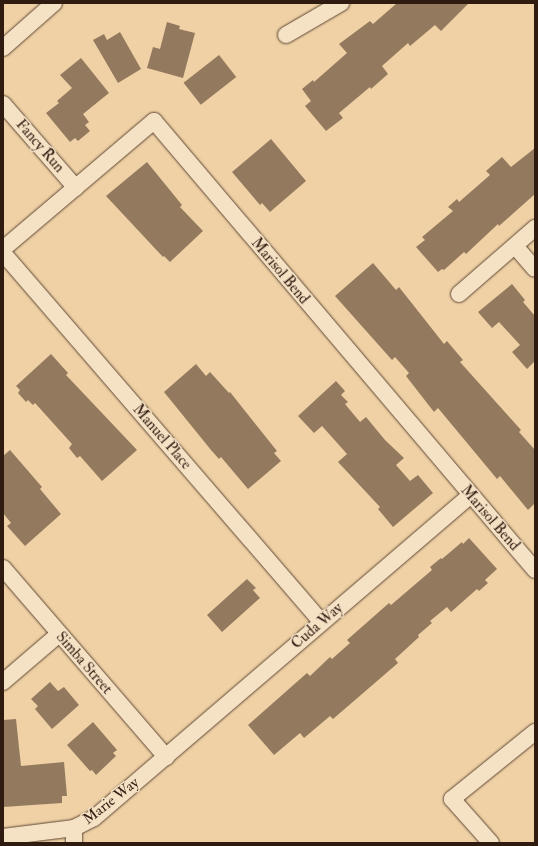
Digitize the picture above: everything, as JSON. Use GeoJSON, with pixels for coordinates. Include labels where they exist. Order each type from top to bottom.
{"type":"FeatureCollection","features":[{"type":"Feature","properties":{"kind":"street"},"geometry":{"type":"LineString","coordinates":[[3,48],[54,3]]}},
{"type":"Feature","properties":{"kind":"street"},"geometry":{"type":"LineString","coordinates":[[286,35],[341,3]]}},
{"type":"Feature","properties":{"kind":"street","name":"Fancy Run"},"geometry":{"type":"LineString","coordinates":[[3,104],[76,188]]}},
{"type":"Feature","properties":{"kind":"street","name":"Marisol Bend"},"geometry":{"type":"LineString","coordinates":[[3,249],[154,121],[470,496],[535,570]]}},
{"type":"Feature","properties":{"kind":"street"},"geometry":{"type":"LineString","coordinates":[[459,294],[535,228]]}},
{"type":"Feature","properties":{"kind":"street"},"geometry":{"type":"LineString","coordinates":[[515,246],[535,269]]}},
{"type":"Feature","properties":{"kind":"street","name":"Manuel Place"},"geometry":{"type":"LineString","coordinates":[[3,253],[321,622]]}},
{"type":"Feature","properties":{"kind":"street","name":"Cuda Way"},"geometry":{"type":"LineString","coordinates":[[166,757],[321,622],[470,496]]}},
{"type":"Feature","properties":{"kind":"street","name":"Simba Street"},"geometry":{"type":"LineString","coordinates":[[3,568],[166,757]]}},
{"type":"Feature","properties":{"kind":"street"},"geometry":{"type":"LineString","coordinates":[[3,682],[59,634]]}},
{"type":"Feature","properties":{"kind":"street"},"geometry":{"type":"LineString","coordinates":[[491,843],[452,799],[535,732]]}},
{"type":"Feature","properties":{"kind":"street","name":"Marie Way"},"geometry":{"type":"LineString","coordinates":[[3,837],[74,836],[166,757]]}},
{"type":"Feature","properties":{"kind":"building"},"geometry":{"type":"Polygon","coordinates":[[[397,3],[469,3],[441,31],[435,25],[410,46],[408,43],[382,66],[388,74],[339,113],[343,118],[326,131],[305,106],[311,101],[302,89],[313,80],[314,82],[347,53],[339,44],[370,21],[373,24],[397,3]]]}},
{"type":"Feature","properties":{"kind":"building"},"geometry":{"type":"Polygon","coordinates":[[[167,22],[180,26],[179,29],[195,33],[183,78],[147,68],[153,47],[160,49],[167,22]]]}},
{"type":"Feature","properties":{"kind":"building"},"geometry":{"type":"Polygon","coordinates":[[[120,32],[141,69],[118,83],[93,40],[104,34],[107,40],[120,32]]]}},
{"type":"Feature","properties":{"kind":"building"},"geometry":{"type":"Polygon","coordinates":[[[219,55],[236,77],[201,105],[184,83],[219,55]]]}},
{"type":"Feature","properties":{"kind":"building"},"geometry":{"type":"Polygon","coordinates":[[[81,58],[109,93],[83,114],[89,122],[85,125],[90,131],[78,141],[75,138],[70,142],[46,113],[59,103],[57,101],[72,88],[60,75],[81,58]]]}},
{"type":"Feature","properties":{"kind":"building"},"geometry":{"type":"Polygon","coordinates":[[[271,139],[306,181],[270,212],[262,203],[260,205],[232,172],[271,139]]]}},
{"type":"Feature","properties":{"kind":"building"},"geometry":{"type":"Polygon","coordinates":[[[535,148],[535,194],[499,226],[498,224],[466,254],[464,252],[444,270],[442,269],[438,272],[416,247],[425,240],[422,237],[453,211],[448,207],[457,199],[459,202],[490,175],[486,171],[502,157],[511,167],[535,148]]]}},
{"type":"Feature","properties":{"kind":"building"},"geometry":{"type":"Polygon","coordinates":[[[147,162],[182,205],[180,207],[203,231],[170,262],[164,256],[163,257],[106,196],[147,162]]]}},
{"type":"Feature","properties":{"kind":"building"},"geometry":{"type":"Polygon","coordinates":[[[373,263],[396,290],[399,287],[444,344],[447,341],[463,360],[460,362],[521,430],[519,432],[535,450],[535,503],[528,510],[500,476],[497,479],[438,408],[434,412],[406,376],[409,373],[395,357],[392,360],[335,296],[373,263]]]}},
{"type":"Feature","properties":{"kind":"building"},"geometry":{"type":"Polygon","coordinates":[[[512,284],[525,300],[523,302],[535,316],[535,361],[527,369],[512,352],[520,345],[499,322],[492,328],[478,312],[512,284]]]}},
{"type":"Feature","properties":{"kind":"building"},"geometry":{"type":"Polygon","coordinates":[[[51,354],[68,373],[66,375],[137,450],[102,481],[80,456],[77,458],[69,448],[72,444],[35,403],[33,405],[28,400],[26,402],[18,393],[20,390],[16,386],[51,354]]]}},
{"type":"Feature","properties":{"kind":"building"},"geometry":{"type":"Polygon","coordinates":[[[196,364],[206,376],[210,372],[229,393],[230,392],[277,451],[274,453],[281,461],[248,489],[221,457],[219,459],[211,450],[164,392],[196,364]]]}},
{"type":"Feature","properties":{"kind":"building"},"geometry":{"type":"Polygon","coordinates":[[[336,381],[345,391],[341,395],[348,402],[345,404],[360,422],[366,417],[385,440],[404,458],[396,465],[410,481],[418,475],[433,493],[393,527],[378,509],[380,507],[338,462],[347,454],[322,426],[314,433],[298,416],[336,381]]]}},
{"type":"Feature","properties":{"kind":"building"},"geometry":{"type":"Polygon","coordinates":[[[10,450],[42,487],[40,489],[61,514],[25,546],[7,526],[11,523],[3,513],[3,456],[10,450]]]}},
{"type":"Feature","properties":{"kind":"building"},"geometry":{"type":"Polygon","coordinates":[[[469,538],[497,569],[485,580],[488,583],[479,591],[477,589],[451,612],[447,607],[430,621],[432,623],[395,659],[398,663],[333,719],[330,716],[304,738],[300,733],[274,755],[248,725],[307,673],[310,676],[330,657],[332,659],[350,643],[347,640],[389,603],[391,605],[432,570],[430,567],[462,542],[463,544],[469,538]]]}},
{"type":"Feature","properties":{"kind":"building"},"geometry":{"type":"Polygon","coordinates":[[[247,579],[256,588],[253,590],[260,598],[222,632],[207,615],[247,579]]]}},
{"type":"Feature","properties":{"kind":"building"},"geometry":{"type":"Polygon","coordinates":[[[50,682],[58,691],[64,687],[79,705],[52,729],[35,709],[38,706],[31,699],[50,682]]]}},
{"type":"Feature","properties":{"kind":"building"},"geometry":{"type":"Polygon","coordinates":[[[16,719],[21,766],[64,762],[67,796],[62,796],[62,803],[3,807],[3,720],[16,719]]]}},
{"type":"Feature","properties":{"kind":"building"},"geometry":{"type":"Polygon","coordinates":[[[93,722],[117,750],[113,753],[116,756],[96,775],[92,770],[90,771],[67,745],[93,722]]]}}]}
